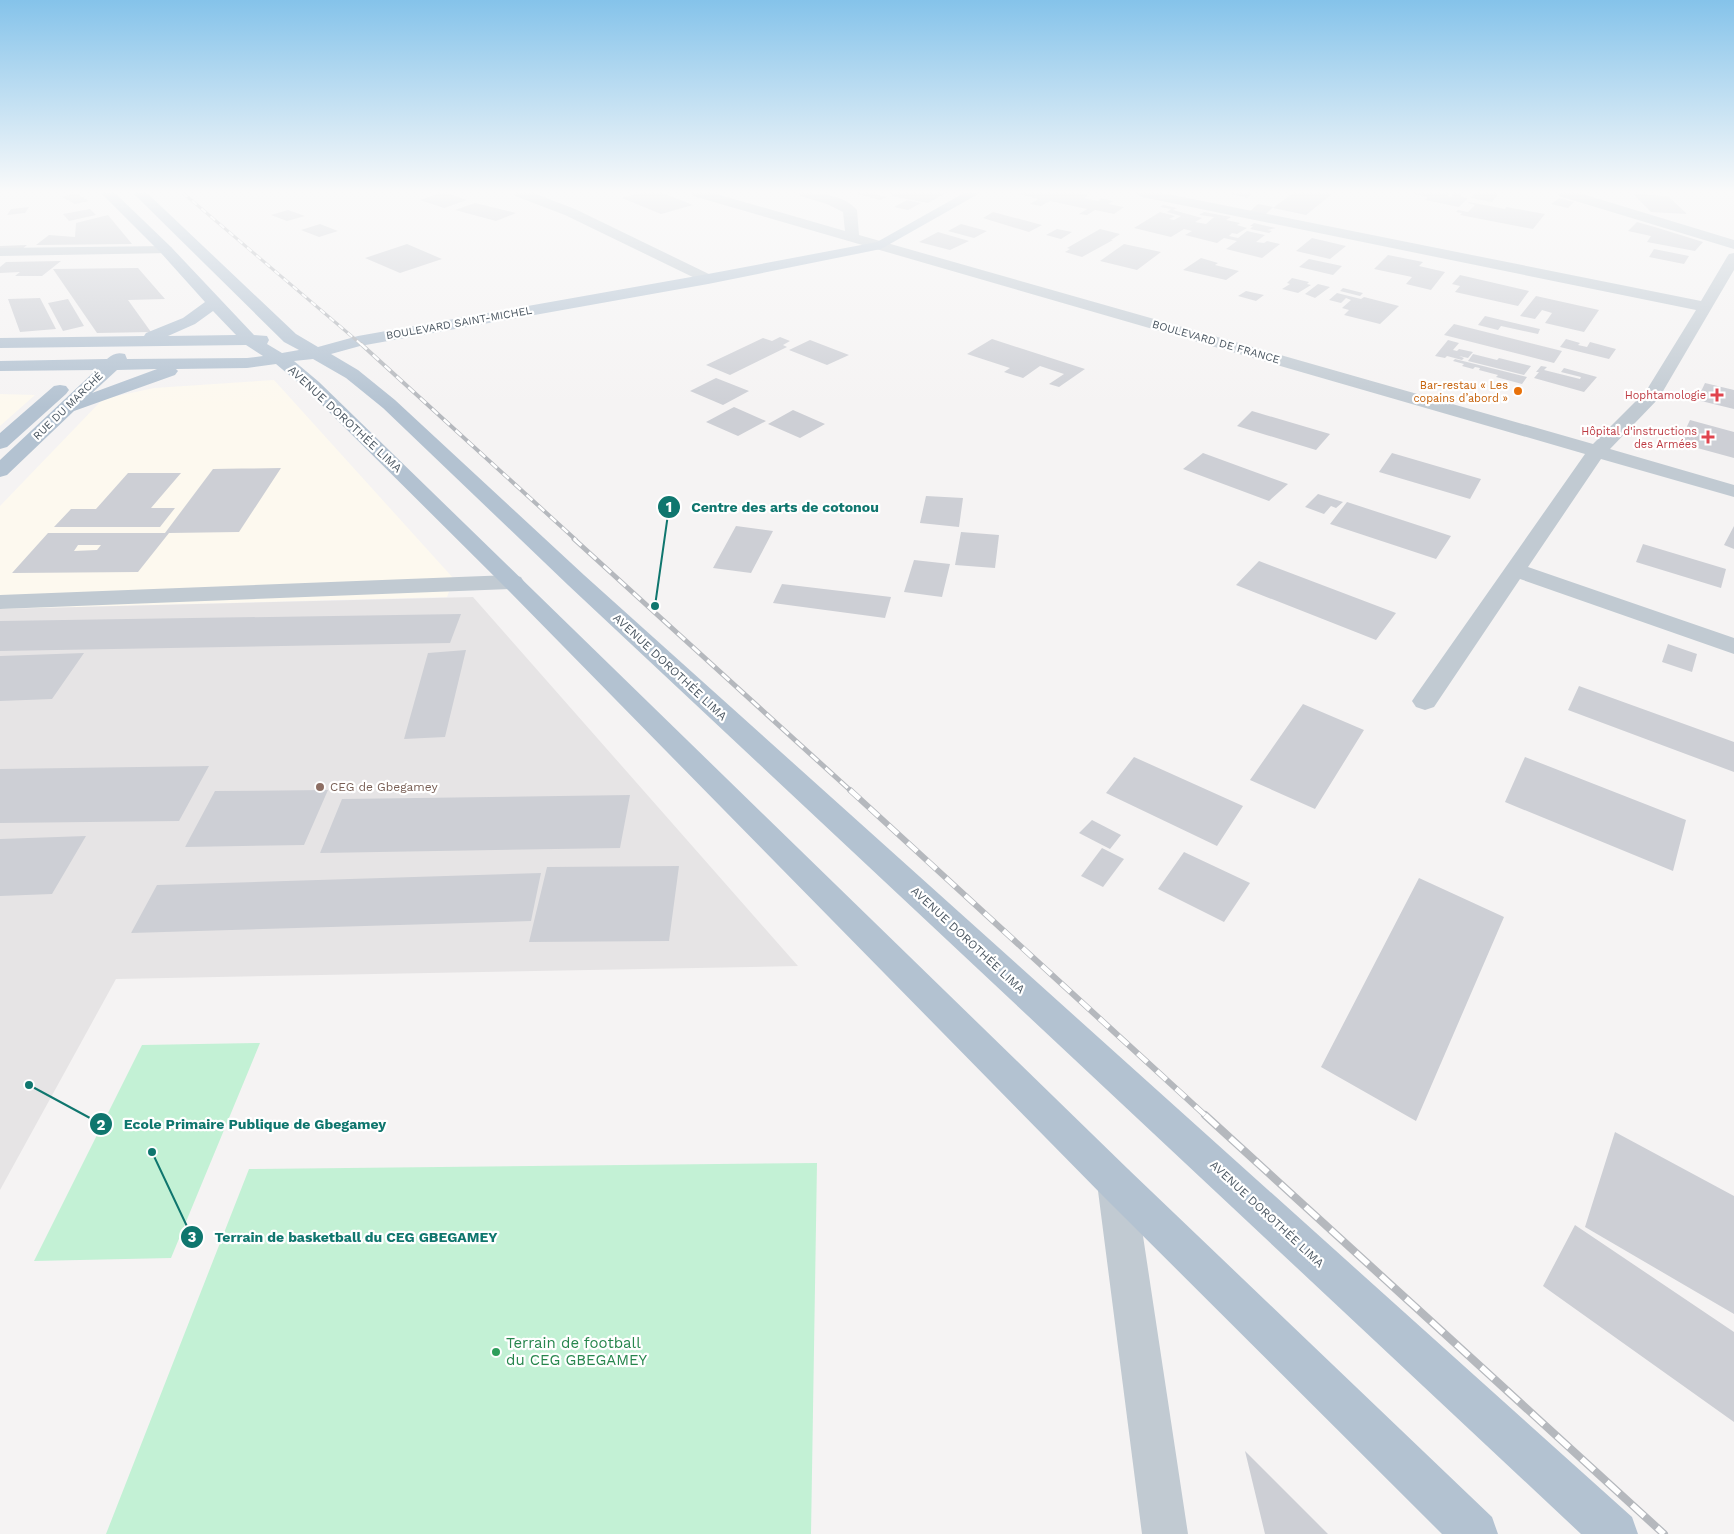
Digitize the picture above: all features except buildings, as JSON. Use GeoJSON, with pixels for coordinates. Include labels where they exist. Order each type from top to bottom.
{"type":"FeatureCollection","features":[{"type":"Feature","properties":{"kind":"main road","name":"AVENUE DOROTHÉE LIMA"},"geometry":{"type":"LineString","coordinates":[[179,265],[249,340],[280,359],[313,386],[513,582],[1116,1184],[1476,1534]]}},
{"type":"Feature","properties":{"kind":"main road","name":"AVENUE DOROTHÉE LIMA"},"geometry":{"type":"LineString","coordinates":[[214,265],[290,338],[352,374],[389,404],[576,580],[1615,1534]]}},
{"type":"Feature","properties":{"kind":"main road","name":"BOULEVARD SAINT-MICHEL"},"geometry":{"type":"LineString","coordinates":[[0,366],[247,363],[280,359],[317,353],[346,344],[781,265]]}},
{"type":"Feature","properties":{"kind":"main road"},"geometry":{"type":"LineString","coordinates":[[138,342],[188,321],[214,303]]}},
{"type":"Feature","properties":{"kind":"main road","name":"BOULEVARD SAINT-MICHEL"},"geometry":{"type":"LineString","coordinates":[[0,343],[290,338],[346,344]]}},
{"type":"Feature","properties":{"kind":"main road","name":"RUE DU MARCHÉ"},"geometry":{"type":"LineString","coordinates":[[0,443],[110,342]]}},
{"type":"Feature","properties":{"kind":"main road","name":"RUE DU MARCHÉ"},"geometry":{"type":"LineString","coordinates":[[0,471],[138,342]]}},
{"type":"Feature","properties":{"kind":"main road"},"geometry":{"type":"LineString","coordinates":[[65,410],[188,364]]}},
{"type":"Feature","properties":{"kind":"street"},"geometry":{"type":"LineString","coordinates":[[678,265],[708,279]]}},
{"type":"Feature","properties":{"kind":"street","name":"BOULEVARD DE FRANCE"},"geometry":{"type":"LineString","coordinates":[[949,265],[1734,491]]}},
{"type":"Feature","properties":{"kind":"street"},"geometry":{"type":"LineString","coordinates":[[1496,265],[1706,307]]}},
{"type":"Feature","properties":{"kind":"street"},"geometry":{"type":"LineString","coordinates":[[1426,701],[1597,451],[1652,394],[1730,265]]}},
{"type":"Feature","properties":{"kind":"street"},"geometry":{"type":"LineString","coordinates":[[1516,570],[1734,646]]}},
{"type":"Feature","properties":{"kind":"street"},"geometry":{"type":"LineString","coordinates":[[0,602],[513,582]]}},
{"type":"Feature","properties":{"kind":"street"},"geometry":{"type":"LineString","coordinates":[[1116,1184],[1165,1534]]}},
{"type":"Feature","properties":{"kind":"shaded area"},"geometry":{"type":"Polygon","coordinates":[[[274,380],[454,579],[447,597],[0,609],[0,506],[103,399],[154,388],[274,380]]]}},
{"type":"Feature","properties":{"kind":"shaded area"},"geometry":{"type":"Polygon","coordinates":[[[0,394],[35,395],[0,426],[0,394]]]}},
{"type":"Feature","properties":{"kind":"shaded area","name":"CEG de Gbegamey"},"geometry":{"type":"Polygon","coordinates":[[[473,597],[798,966],[116,979],[0,1190],[0,609],[473,597]]]}},
{"type":"Feature","properties":{"kind":"green space"},"geometry":{"type":"Polygon","coordinates":[[[260,1043],[171,1258],[34,1261],[142,1045],[260,1043]]]}},
{"type":"Feature","properties":{"kind":"green space","name":"Terrain de football du CEG GBEGAMEY"},"geometry":{"type":"Polygon","coordinates":[[[817,1163],[811,1534],[106,1534],[249,1169],[817,1163]]]}},
{"type":"Feature","properties":{"kind":"railway"},"geometry":{"type":"LineString","coordinates":[[267,265],[362,345]]}},
{"type":"Feature","properties":{"kind":"railway"},"geometry":{"type":"LineString","coordinates":[[361,344],[576,540]]}},
{"type":"Feature","properties":{"kind":"railway"},"geometry":{"type":"LineString","coordinates":[[574,539],[851,791]]}},
{"type":"Feature","properties":{"kind":"railway"},"geometry":{"type":"LineString","coordinates":[[850,790],[1206,1116]]}},
{"type":"Feature","properties":{"kind":"railway"},"geometry":{"type":"LineString","coordinates":[[1205,1115],[1664,1534]]}},
{"type":"Feature","properties":{"kind":"place","name":"Bar-restau « Les copains d’abord »"},"geometry":{"type":"Point","coordinates":[1518,391]}},
{"type":"Feature","properties":{"kind":"place","name":"Hophtamologie"},"geometry":{"type":"Point","coordinates":[1717,395]}},
{"type":"Feature","properties":{"kind":"place","name":"Hôpital d'instructions des Armées"},"geometry":{"type":"Point","coordinates":[1708,437]}},
{"type":"Feature","properties":{"kind":"place","name":"Centre des arts de cotonou"},"geometry":{"type":"Point","coordinates":[655,606]}},
{"type":"Feature","properties":{"kind":"place","name":"CEG de Gbegamey"},"geometry":{"type":"Point","coordinates":[320,787]}},
{"type":"Feature","properties":{"kind":"place","name":"Ecole Primaire Publique de Gbegamey"},"geometry":{"type":"Point","coordinates":[29,1085]}},
{"type":"Feature","properties":{"kind":"place","name":"Terrain de basketball du CEG GBEGAMEY"},"geometry":{"type":"Point","coordinates":[152,1152]}},
{"type":"Feature","properties":{"kind":"place","name":"Terrain de football du CEG GBEGAMEY"},"geometry":{"type":"Point","coordinates":[496,1352]}}]}
